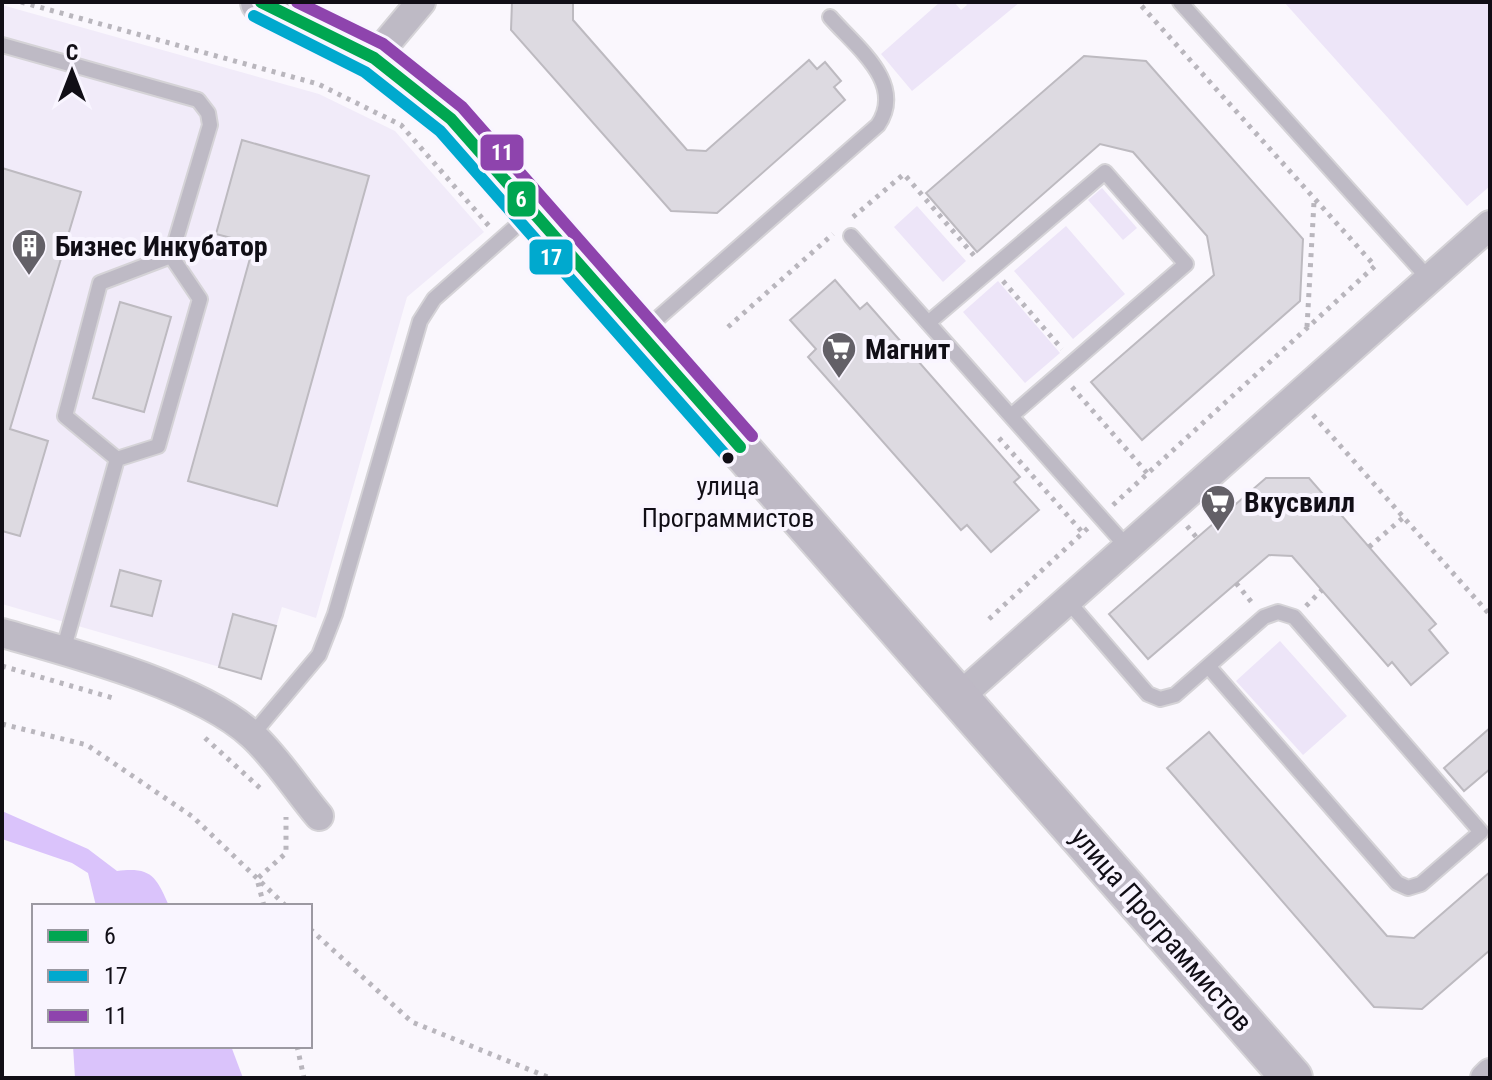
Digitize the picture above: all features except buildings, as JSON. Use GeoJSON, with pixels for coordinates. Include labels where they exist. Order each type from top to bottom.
{"type":"FeatureCollection","features":[{"type":"Feature","properties":{"kind":"street","name":"улица Программистов"},"geometry":{"type":"LineString","coordinates":[[261,2],[374,58],[451,119],[535,211],[1292,1078]]}},
{"type":"Feature","properties":{"kind":"street"},"geometry":{"type":"LineString","coordinates":[[374,58],[421,2]]}},
{"type":"Feature","properties":{"kind":"street"},"geometry":{"type":"LineString","coordinates":[[959,697],[1490,225]]}},
{"type":"Feature","properties":{"kind":"street"},"geometry":{"type":"LineString","coordinates":[[2,633],[154,681],[222,713],[252,735],[319,816]]}},
{"type":"Feature","properties":{"kind":"street"},"geometry":{"type":"LineString","coordinates":[[1485,1078],[1490,1073]]}},
{"type":"Feature","properties":{"kind":"lane"},"geometry":{"type":"LineString","coordinates":[[1180,2],[1429,279]]}},
{"type":"Feature","properties":{"kind":"lane"},"geometry":{"type":"LineString","coordinates":[[641,334],[867,135],[885,115],[887,86],[880,73],[830,17]]}},
{"type":"Feature","properties":{"kind":"lane"},"geometry":{"type":"LineString","coordinates":[[2,45],[198,100],[208,113],[210,125],[171,256]]}},
{"type":"Feature","properties":{"kind":"lane"},"geometry":{"type":"LineString","coordinates":[[928,323],[1105,172],[1186,264],[1011,416]]}},
{"type":"Feature","properties":{"kind":"lane"},"geometry":{"type":"LineString","coordinates":[[252,735],[319,655],[335,614],[420,321],[434,299],[535,211]]}},
{"type":"Feature","properties":{"kind":"lane"},"geometry":{"type":"LineString","coordinates":[[845,229],[1127,547]]}},
{"type":"Feature","properties":{"kind":"lane"},"geometry":{"type":"LineString","coordinates":[[117,459],[65,416],[96,298],[100,283],[171,256]]}},
{"type":"Feature","properties":{"kind":"lane"},"geometry":{"type":"LineString","coordinates":[[117,459],[158,446],[200,299],[171,256]]}},
{"type":"Feature","properties":{"kind":"lane"},"geometry":{"type":"LineString","coordinates":[[63,651],[117,459]]}},
{"type":"Feature","properties":{"kind":"lane"},"geometry":{"type":"LineString","coordinates":[[1067,600],[1148,694],[1160,699],[1175,695],[1208,666],[1264,617],[1278,612],[1294,617],[1485,828],[1421,884],[1408,888],[1397,883],[1208,666]]}},
{"type":"Feature","properties":{"kind":"path"},"geometry":{"type":"LineString","coordinates":[[21,2],[318,84],[401,125],[500,239]]}},
{"type":"Feature","properties":{"kind":"path"},"geometry":{"type":"LineString","coordinates":[[989,619],[1375,266],[1138,2]]}},
{"type":"Feature","properties":{"kind":"path"},"geometry":{"type":"LineString","coordinates":[[728,327],[845,229],[904,174],[979,260],[991,250]]}},
{"type":"Feature","properties":{"kind":"path"},"geometry":{"type":"LineString","coordinates":[[1307,328],[1314,201]]}},
{"type":"Feature","properties":{"kind":"path"},"geometry":{"type":"LineString","coordinates":[[992,269],[1068,355]]}},
{"type":"Feature","properties":{"kind":"path"},"geometry":{"type":"LineString","coordinates":[[1070,385],[1148,474]]}},
{"type":"Feature","properties":{"kind":"path"},"geometry":{"type":"LineString","coordinates":[[1297,396],[1490,615]]}},
{"type":"Feature","properties":{"kind":"path"},"geometry":{"type":"LineString","coordinates":[[1369,547],[1404,517]]}},
{"type":"Feature","properties":{"kind":"path"},"geometry":{"type":"LineString","coordinates":[[2,666],[124,701]]}},
{"type":"Feature","properties":{"kind":"path"},"geometry":{"type":"LineString","coordinates":[[2,724],[87,745],[193,817],[284,904]]}},
{"type":"Feature","properties":{"kind":"path"},"geometry":{"type":"LineString","coordinates":[[199,734],[237,764],[263,792],[283,773]]}},
{"type":"Feature","properties":{"kind":"path"},"geometry":{"type":"LineString","coordinates":[[278,808],[286,815],[319,816]]}},
{"type":"Feature","properties":{"kind":"path"},"geometry":{"type":"LineString","coordinates":[[257,879],[286,853],[286,815]]}},
{"type":"Feature","properties":{"kind":"path"},"geometry":{"type":"LineString","coordinates":[[257,879],[263,904]]}},
{"type":"Feature","properties":{"kind":"path"},"geometry":{"type":"LineString","coordinates":[[312,931],[412,1022],[550,1078]]}},
{"type":"Feature","properties":{"kind":"path"},"geometry":{"type":"LineString","coordinates":[[297,1048],[304,1078]]}},
{"type":"Feature","properties":{"kind":"shaded area"},"geometry":{"type":"Polygon","coordinates":[[[940,2],[954,2],[961,10],[967,5],[965,2],[1020,2],[912,91],[881,54],[940,2]]]}},
{"type":"Feature","properties":{"kind":"shaded area"},"geometry":{"type":"Polygon","coordinates":[[[1284,2],[1490,2],[1490,186],[1467,206],[1284,2]]]}},
{"type":"Feature","properties":{"kind":"shaded area"},"geometry":{"type":"Polygon","coordinates":[[[2,5],[319,94],[395,131],[484,232],[407,297],[316,618],[282,607],[261,679],[2,604],[2,5]]]}},
{"type":"Feature","properties":{"kind":"shaded area"},"geometry":{"type":"Polygon","coordinates":[[[1102,188],[1137,228],[1123,240],[1088,200],[1102,188]]]}},
{"type":"Feature","properties":{"kind":"shaded area"},"geometry":{"type":"Polygon","coordinates":[[[917,206],[966,261],[943,282],[894,227],[917,206]]]}},
{"type":"Feature","properties":{"kind":"shaded area"},"geometry":{"type":"Polygon","coordinates":[[[1066,226],[1125,294],[1073,339],[1014,271],[1066,226]]]}},
{"type":"Feature","properties":{"kind":"shaded area"},"geometry":{"type":"Polygon","coordinates":[[[998,281],[1060,353],[1025,383],[963,312],[998,281]]]}},
{"type":"Feature","properties":{"kind":"shaded area"},"geometry":{"type":"Polygon","coordinates":[[[1280,641],[1347,716],[1303,755],[1236,681],[1280,641]]]}},
{"type":"Feature","properties":{"kind":"shaded area"},"geometry":{"type":"Polygon","coordinates":[[[2,811],[88,849],[117,871],[145,872],[156,881],[168,904],[96,904],[88,873],[72,863],[2,839],[2,811]]]}},
{"type":"Feature","properties":{"kind":"shaded area"},"geometry":{"type":"Polygon","coordinates":[[[73,1048],[232,1048],[243,1078],[75,1078],[73,1048]]]}},
{"type":"Feature","properties":{"kind":"transit line","name":"6"},"geometry":{"type":"LineString","coordinates":[[261,2],[374,58],[451,119],[740,447]]}},
{"type":"Feature","properties":{"kind":"transit line","name":"11"},"geometry":{"type":"LineString","coordinates":[[297,2],[383,44],[462,107],[752,436]]}},
{"type":"Feature","properties":{"kind":"transit line","name":"17"},"geometry":{"type":"LineString","coordinates":[[254,16],[365,72],[440,131],[728,458]]}},
{"type":"Feature","properties":{"kind":"place","name":"Бизнес Инкубатор"},"geometry":{"type":"Point","coordinates":[29,277]}},
{"type":"Feature","properties":{"kind":"place","name":"Магнит"},"geometry":{"type":"Point","coordinates":[839,380]}},
{"type":"Feature","properties":{"kind":"place","name":"улица Программистов"},"geometry":{"type":"Point","coordinates":[728,458]}},
{"type":"Feature","properties":{"kind":"place","name":"Вкусвилл"},"geometry":{"type":"Point","coordinates":[1218,533]}}]}
